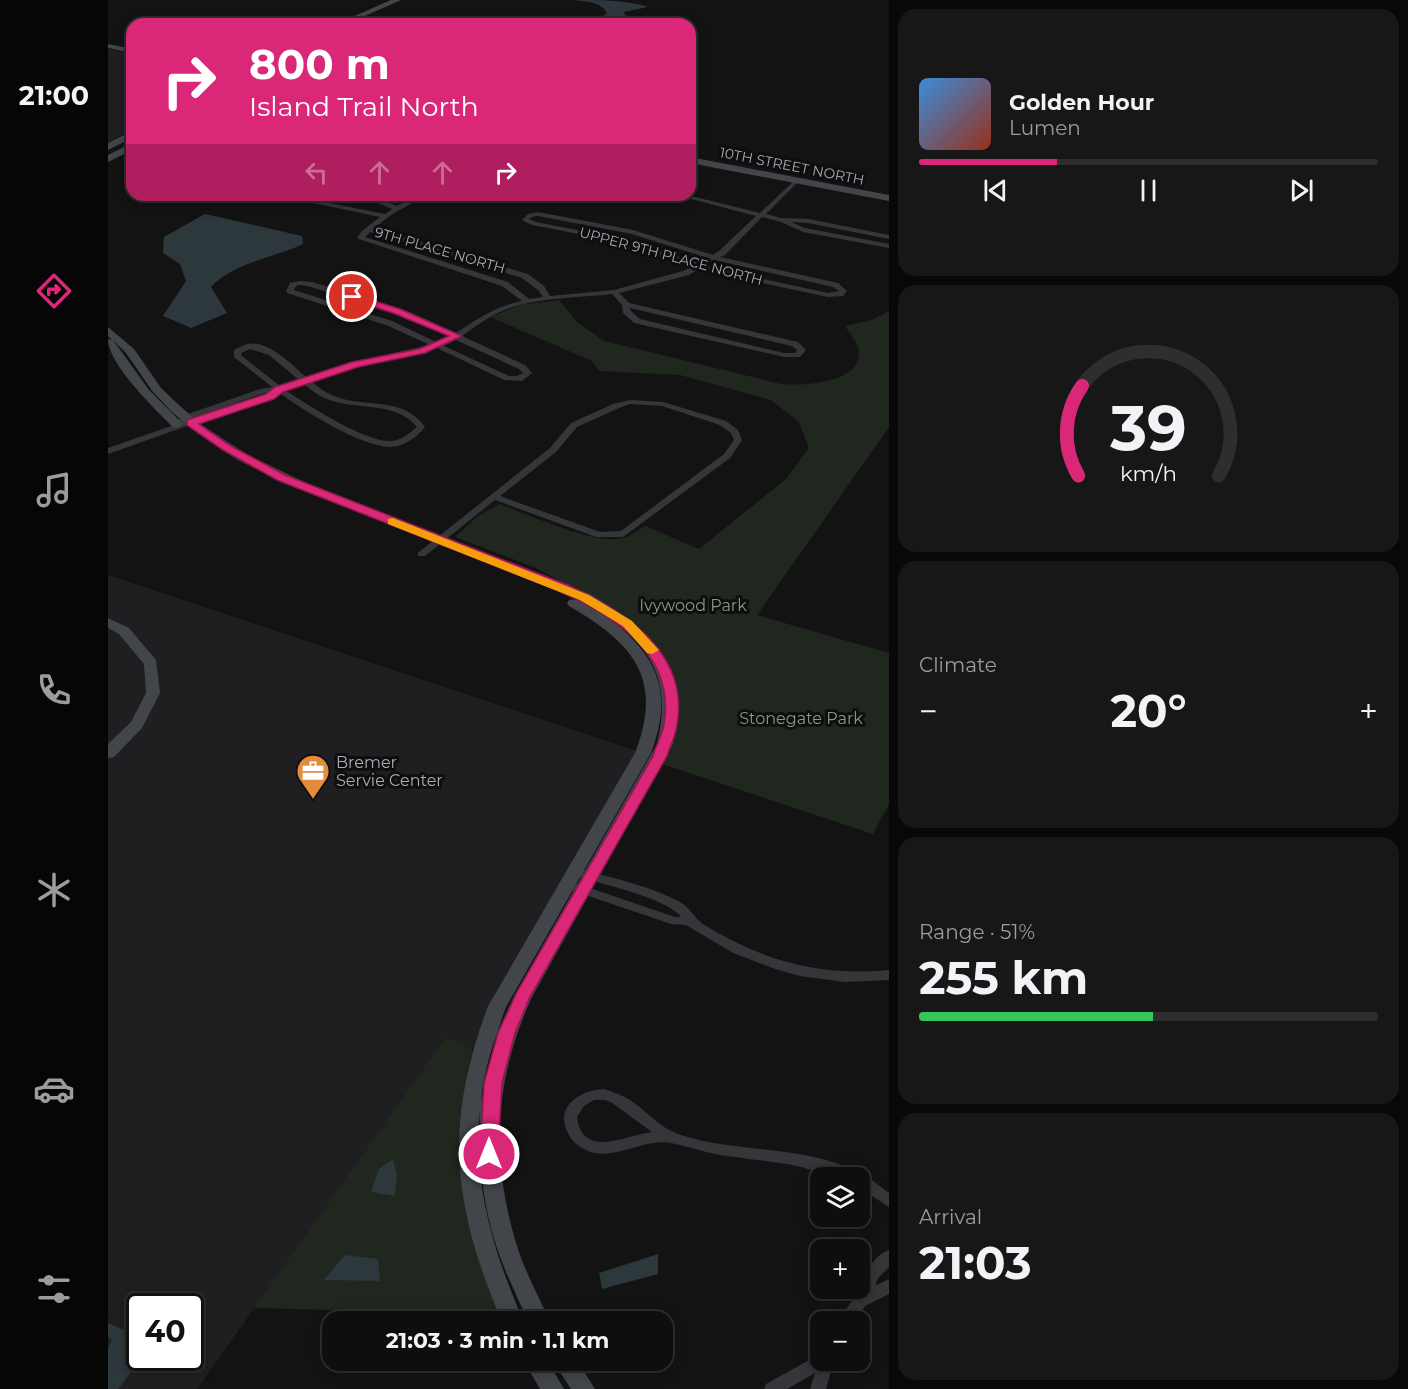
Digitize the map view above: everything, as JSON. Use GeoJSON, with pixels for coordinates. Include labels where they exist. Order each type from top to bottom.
{"type":"FeatureCollection","features":[{"type":"Feature","properties":{"kind":"street"},"geometry":{"type":"LineString","coordinates":[[354,18],[397,0]]}},
{"type":"Feature","properties":{"kind":"street"},"geometry":{"type":"LineString","coordinates":[[371,18],[405,0]]}},
{"type":"Feature","properties":{"kind":"street"},"geometry":{"type":"LineString","coordinates":[[108,40],[126,44]]}},
{"type":"Feature","properties":{"kind":"street"},"geometry":{"type":"LineString","coordinates":[[108,46],[126,50]]}},
{"type":"Feature","properties":{"kind":"street"},"geometry":{"type":"LineString","coordinates":[[108,147],[126,137]]}},
{"type":"Feature","properties":{"kind":"street"},"geometry":{"type":"LineString","coordinates":[[108,159],[126,149]]}},
{"type":"Feature","properties":{"kind":"street","name":"10TH STREET NORTH"},"geometry":{"type":"LineString","coordinates":[[696,161],[889,198]]}},
{"type":"Feature","properties":{"kind":"street"},"geometry":{"type":"LineString","coordinates":[[108,451],[185,422],[270,396],[279,389],[355,364],[438,346],[484,317],[527,301],[614,292],[673,278],[714,258],[797,180]]}},
{"type":"Feature","properties":{"kind":"street"},"geometry":{"type":"LineString","coordinates":[[696,199],[781,220],[808,221],[889,237]]}},
{"type":"Feature","properties":{"kind":"street"},"geometry":{"type":"LineString","coordinates":[[309,201],[387,216]]}},
{"type":"Feature","properties":{"kind":"street"},"geometry":{"type":"LineString","coordinates":[[377,201],[398,209]]}},
{"type":"Feature","properties":{"kind":"street"},"geometry":{"type":"LineString","coordinates":[[369,229],[412,201]]}},
{"type":"Feature","properties":{"kind":"street","name":"UPPER 9TH PLACE NORTH"},"geometry":{"type":"LineString","coordinates":[[538,214],[586,222],[633,232],[714,258],[835,285],[843,291],[840,294],[828,295],[700,266],[616,239],[534,224],[525,220],[530,215],[538,214]]}},
{"type":"Feature","properties":{"kind":"street"},"geometry":{"type":"LineString","coordinates":[[781,220],[803,230],[889,246]]}},
{"type":"Feature","properties":{"kind":"street","name":"9TH PLACE NORTH"},"geometry":{"type":"LineString","coordinates":[[527,301],[505,284],[365,240],[362,236],[369,229],[525,276],[541,288],[548,298]]}},
{"type":"Feature","properties":{"kind":"street"},"geometry":{"type":"LineString","coordinates":[[300,283],[309,284],[397,311],[457,336],[522,366],[527,370],[527,375],[519,379],[507,378],[384,321],[293,293],[290,288],[300,283]]}},
{"type":"Feature","properties":{"kind":"street"},"geometry":{"type":"LineString","coordinates":[[614,292],[626,305],[795,344],[802,350],[797,355],[784,355],[643,322],[633,319],[626,310],[626,305]]}},
{"type":"Feature","properties":{"kind":"street"},"geometry":{"type":"LineString","coordinates":[[108,330],[130,351],[157,390],[185,422],[215,452],[258,476],[587,610],[623,636],[638,653],[650,674],[656,704],[652,733],[511,1020],[499,1056],[490,1104],[489,1154],[495,1202],[507,1248],[534,1311]]}},
{"type":"Feature","properties":{"kind":"street"},"geometry":{"type":"LineString","coordinates":[[108,342],[152,400],[185,422]]}},
{"type":"Feature","properties":{"kind":"street"},"geometry":{"type":"LineString","coordinates":[[249,346],[269,351],[304,381],[331,398],[400,411],[419,423],[421,427],[402,441],[383,443],[328,419],[279,389],[251,364],[238,357],[237,352],[249,346]]}},
{"type":"Feature","properties":{"kind":"street"},"geometry":{"type":"LineString","coordinates":[[431,547],[553,450],[574,425],[616,406],[630,402],[663,404],[723,423],[735,432],[738,440],[727,456],[623,534],[599,535],[494,497]]}},
{"type":"Feature","properties":{"kind":"street"},"geometry":{"type":"LineString","coordinates":[[108,622],[124,631],[151,663],[153,693],[137,725],[108,753]]}},
{"type":"Feature","properties":{"kind":"street"},"geometry":{"type":"LineString","coordinates":[[579,880],[675,921],[690,921],[743,952],[788,968],[844,977],[889,975]]}},
{"type":"Feature","properties":{"kind":"street"},"geometry":{"type":"LineString","coordinates":[[508,1311],[491,1270],[475,1216],[468,1150],[470,1094],[483,1040],[497,1006],[579,880]]}},
{"type":"Feature","properties":{"kind":"street"},"geometry":{"type":"LineString","coordinates":[[670,1137],[636,1141],[613,1148],[597,1148],[577,1137],[571,1125],[571,1114],[577,1104],[588,1097],[598,1095],[615,1097],[627,1104],[647,1123],[670,1137],[727,1152],[815,1162],[828,1167]]}},
{"type":"Feature","properties":{"kind":"street"},"geometry":{"type":"LineString","coordinates":[[870,1187],[889,1201]]}},
{"type":"Feature","properties":{"kind":"street"},"geometry":{"type":"LineString","coordinates":[[853,1311],[873,1274],[889,1257]]}},
{"type":"Feature","properties":{"kind":"street"},"geometry":{"type":"LineString","coordinates":[[860,1301],[889,1286]]}},
{"type":"Feature","properties":{"kind":"street"},"geometry":{"type":"LineString","coordinates":[[772,1389],[810,1368]]}},
{"type":"Feature","properties":{"kind":"street"},"geometry":{"type":"LineString","coordinates":[[542,1371],[554,1389]]}},
{"type":"Feature","properties":{"kind":"street"},"geometry":{"type":"LineString","coordinates":[[571,1371],[584,1389]]}},
{"type":"Feature","properties":{"kind":"street"},"geometry":{"type":"LineString","coordinates":[[818,1389],[822,1371]]}},
{"type":"Feature","properties":{"kind":"shaded area"},"geometry":{"type":"Polygon","coordinates":[[[574,0],[602,0],[648,7],[624,12],[625,15],[636,18],[600,18],[607,13],[601,6],[574,0]]]}},
{"type":"Feature","properties":{"kind":"shaded area"},"geometry":{"type":"Polygon","coordinates":[[[108,49],[126,53],[126,133],[108,143],[108,49]]]}},
{"type":"Feature","properties":{"kind":"shaded area"},"geometry":{"type":"Polygon","coordinates":[[[205,214],[302,236],[303,244],[243,266],[221,278],[211,287],[227,313],[191,328],[163,316],[186,281],[180,264],[163,253],[164,237],[205,214]]]}},
{"type":"Feature","properties":{"kind":"shaded area"},"geometry":{"type":"Polygon","coordinates":[[[108,575],[637,751],[498,988],[486,1012],[473,1049],[446,1038],[197,1389],[108,1389],[108,575]]]}},
{"type":"Feature","properties":{"kind":"shaded area"},"geometry":{"type":"Polygon","coordinates":[[[393,1159],[397,1176],[395,1196],[371,1192],[379,1169],[393,1159]]]}},
{"type":"Feature","properties":{"kind":"shaded area"},"geometry":{"type":"Polygon","coordinates":[[[658,1254],[658,1274],[602,1289],[599,1273],[658,1254]]]}},
{"type":"Feature","properties":{"kind":"shaded area"},"geometry":{"type":"Polygon","coordinates":[[[345,1255],[378,1259],[380,1281],[324,1280],[345,1255]]]}},
{"type":"Feature","properties":{"kind":"shaded area"},"geometry":{"type":"Polygon","coordinates":[[[108,1323],[126,1331],[126,1371],[132,1371],[118,1389],[108,1389],[108,1348],[112,1340],[108,1337],[108,1323]]]}},
{"type":"Feature","properties":{"kind":"green space"},"geometry":{"type":"Polygon","coordinates":[[[559,300],[578,323],[604,341],[790,385],[827,381],[849,372],[856,365],[859,351],[845,326],[872,320],[889,311],[889,427],[757,615],[889,653],[889,804],[873,834],[662,764],[677,727],[678,708],[670,670],[646,635],[624,616],[536,568],[455,537],[478,516],[499,504],[590,536],[616,539],[631,535],[645,526],[699,549],[786,479],[809,448],[799,422],[771,400],[680,375],[599,371],[592,361],[490,317],[521,305],[559,300]]]}},
{"type":"Feature","properties":{"kind":"green space"},"geometry":{"type":"Polygon","coordinates":[[[446,1037],[473,1049],[465,1083],[461,1117],[463,1184],[477,1249],[500,1311],[254,1308],[446,1037]]]}},
{"type":"Feature","properties":{"kind":"slow traffic"},"geometry":{"type":"LineString","coordinates":[[393,521],[585,597],[628,624],[652,650]]}},
{"type":"Feature","properties":{"kind":"place","name":"Bremer Servie Center"},"geometry":{"type":"Point","coordinates":[313,800]}},
{"type":"Feature","properties":{"kind":"route"},"geometry":{"type":"LineString","coordinates":[[352,297],[407,314],[457,336],[422,351],[355,364],[279,389],[270,396],[191,423],[227,448],[281,477],[563,588],[600,605],[628,624],[649,645],[664,669],[671,693],[672,714],[660,756],[522,996],[506,1033],[490,1104],[489,1154]]}},
{"type":"Feature","properties":{"kind":"park label","name":"Ivywood Park"},"geometry":{"type":"Point","coordinates":[693,605]}},
{"type":"Feature","properties":{"kind":"park label","name":"Stonegate Park"},"geometry":{"type":"Point","coordinates":[801,718]}}]}
